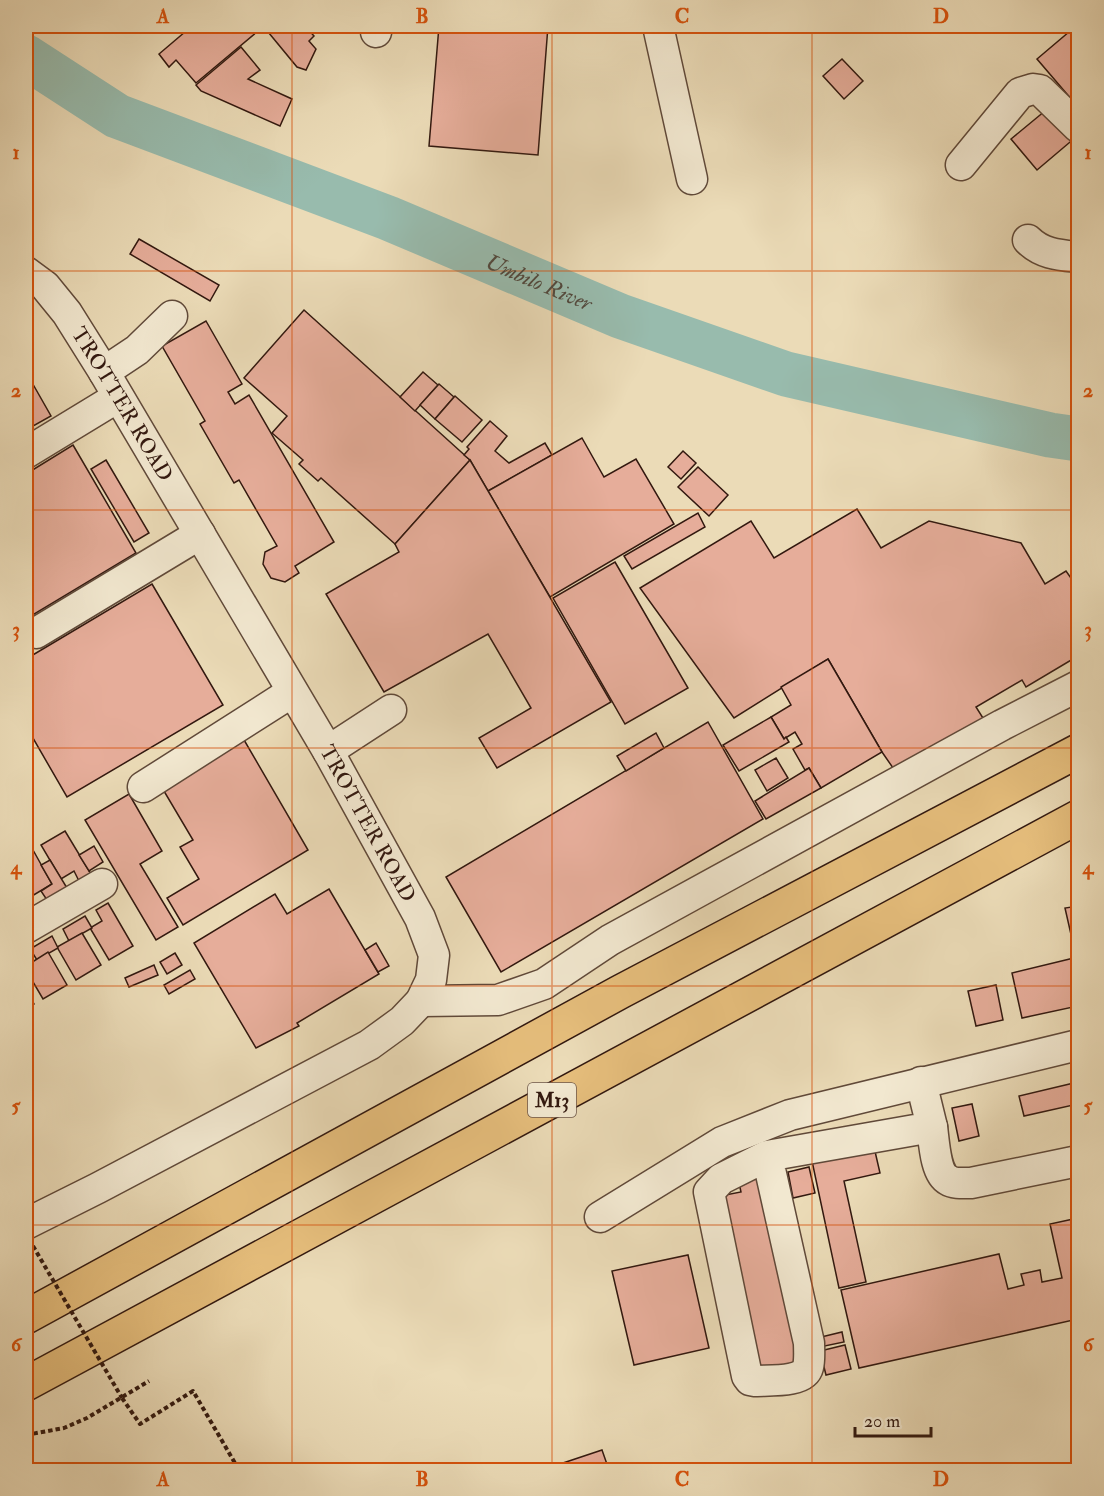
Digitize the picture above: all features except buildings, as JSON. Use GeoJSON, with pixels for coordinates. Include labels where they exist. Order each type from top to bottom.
{"type":"FeatureCollection","features":[{"type":"Feature","properties":{"kind":"highway"},"geometry":{"type":"LineString","coordinates":[[28,1314],[620,992],[1078,751]]}},
{"type":"Feature","properties":{"kind":"highway","name":"M13"},"geometry":{"type":"LineString","coordinates":[[27,1384],[1078,817]]}},
{"type":"Feature","properties":{"kind":"lane"},"geometry":{"type":"LineString","coordinates":[[658,26],[692,179]]}},
{"type":"Feature","properties":{"kind":"lane"},"geometry":{"type":"LineString","coordinates":[[961,165],[1020,93],[1028,90],[1040,90],[1078,127]]}},
{"type":"Feature","properties":{"kind":"lane"},"geometry":{"type":"LineString","coordinates":[[1028,240],[1048,253],[1078,257]]}},
{"type":"Feature","properties":{"kind":"lane","name":"TROTTER ROAD"},"geometry":{"type":"LineString","coordinates":[[26,272],[45,286],[67,313],[111,385],[328,751],[420,918],[434,955],[431,980],[421,1001],[402,1021],[369,1045],[108,1183],[29,1235]]}},
{"type":"Feature","properties":{"kind":"lane"},"geometry":{"type":"LineString","coordinates":[[26,453],[111,385],[137,350],[172,316]]}},
{"type":"Feature","properties":{"kind":"lane"},"geometry":{"type":"LineString","coordinates":[[36,633],[200,534]]}},
{"type":"Feature","properties":{"kind":"lane"},"geometry":{"type":"LineString","coordinates":[[421,1001],[498,1000],[544,984],[610,940],[1002,725],[1078,686]]}},
{"type":"Feature","properties":{"kind":"lane"},"geometry":{"type":"LineString","coordinates":[[143,787],[292,692]]}},
{"type":"Feature","properties":{"kind":"lane"},"geometry":{"type":"LineString","coordinates":[[328,751],[391,710]]}},
{"type":"Feature","properties":{"kind":"lane"},"geometry":{"type":"LineString","coordinates":[[26,928],[102,884]]}},
{"type":"Feature","properties":{"kind":"lane"},"geometry":{"type":"LineString","coordinates":[[600,1216],[722,1142],[790,1115],[1078,1045]]}},
{"type":"Feature","properties":{"kind":"lane"},"geometry":{"type":"LineString","coordinates":[[921,1082],[940,1173],[946,1179],[953,1182],[971,1183],[1078,1161]]}},
{"type":"Feature","properties":{"kind":"lane"},"geometry":{"type":"LineString","coordinates":[[767,1156],[807,1332],[809,1351],[808,1368],[804,1375],[786,1380],[755,1381],[750,1380],[747,1376],[709,1192],[721,1179],[767,1156],[932,1126]]}},
{"type":"Feature","properties":{"kind":"path"},"geometry":{"type":"LineString","coordinates":[[29,1235],[122,1398],[140,1424],[193,1391],[240,1470]]}},
{"type":"Feature","properties":{"kind":"path"},"geometry":{"type":"LineString","coordinates":[[26,1435],[64,1428],[87,1418],[149,1381]]}},
{"type":"Feature","properties":{"kind":"waterway","name":"Umbilo River"},"geometry":{"type":"LineString","coordinates":[[26,57],[117,116],[388,218],[620,316],[786,374],[1050,435],[1078,439]]}}]}
